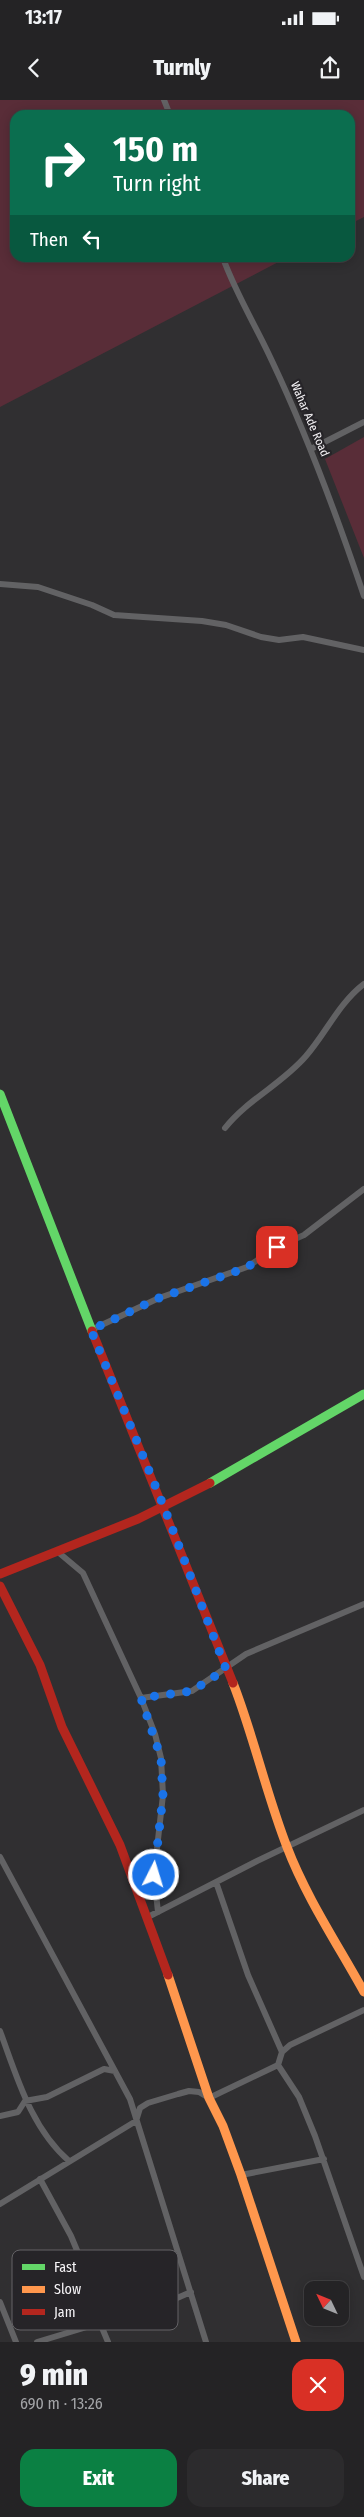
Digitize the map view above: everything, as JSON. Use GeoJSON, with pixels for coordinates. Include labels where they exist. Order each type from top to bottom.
{"type":"FeatureCollection","features":[{"type":"Feature","properties":{"kind":"street","name":"Wahar Ade Road"},"geometry":{"type":"LineString","coordinates":[[224,262],[235,291],[272,359],[311,449],[364,596]]}},
{"type":"Feature","properties":{"kind":"street"},"geometry":{"type":"LineString","coordinates":[[311,449],[364,422]]}},
{"type":"Feature","properties":{"kind":"street"},"geometry":{"type":"LineString","coordinates":[[0,584],[38,587],[92,605],[114,615],[202,621],[226,625],[261,637],[279,640],[303,637],[364,650]]}},
{"type":"Feature","properties":{"kind":"street"},"geometry":{"type":"LineString","coordinates":[[225,1128],[248,1103],[287,1074],[306,1056],[348,998],[364,984]]}},
{"type":"Feature","properties":{"kind":"street"},"geometry":{"type":"LineString","coordinates":[[0,1094],[91,1330],[164,1507],[249,1724],[287,1847],[364,1992]]}},
{"type":"Feature","properties":{"kind":"street"},"geometry":{"type":"LineString","coordinates":[[91,1330],[159,1298],[246,1268],[277,1247],[304,1235],[364,1189]]}},
{"type":"Feature","properties":{"kind":"street"},"geometry":{"type":"LineString","coordinates":[[0,1574],[58,1552],[195,1492],[364,1394]]}},
{"type":"Feature","properties":{"kind":"street"},"geometry":{"type":"LineString","coordinates":[[58,1552],[83,1573],[141,1698],[161,1758],[163,1796],[154,1875],[158,1912]]}},
{"type":"Feature","properties":{"kind":"street"},"geometry":{"type":"LineString","coordinates":[[0,1586],[40,1666],[62,1727],[120,1845],[177,1999],[209,2098],[224,2126],[296,2342]]}},
{"type":"Feature","properties":{"kind":"street"},"geometry":{"type":"LineString","coordinates":[[141,1698],[192,1691],[246,1654],[364,1604]]}},
{"type":"Feature","properties":{"kind":"street"},"geometry":{"type":"LineString","coordinates":[[146,1918],[287,1847],[364,1812]]}},
{"type":"Feature","properties":{"kind":"street"},"geometry":{"type":"LineString","coordinates":[[0,1857],[130,2099],[177,2250]]}},
{"type":"Feature","properties":{"kind":"street"},"geometry":{"type":"LineString","coordinates":[[216,1882],[248,1975],[282,2052]]}},
{"type":"Feature","properties":{"kind":"street"},"geometry":{"type":"LineString","coordinates":[[209,2098],[278,2065],[282,2052],[301,2039],[364,2010]]}},
{"type":"Feature","properties":{"kind":"street"},"geometry":{"type":"LineString","coordinates":[[0,2032],[25,2101],[58,2151],[69,2161]]}},
{"type":"Feature","properties":{"kind":"street"},"geometry":{"type":"LineString","coordinates":[[278,2065],[299,2097],[324,2160],[364,2277]]}},
{"type":"Feature","properties":{"kind":"street"},"geometry":{"type":"LineString","coordinates":[[0,2116],[18,2112],[25,2101],[47,2097],[104,2069],[115,2071]]}},
{"type":"Feature","properties":{"kind":"street"},"geometry":{"type":"LineString","coordinates":[[0,2204],[136,2120],[140,2108],[148,2103],[189,2090],[200,2092],[209,2098]]}},
{"type":"Feature","properties":{"kind":"street"},"geometry":{"type":"LineString","coordinates":[[241,2175],[324,2160]]}},
{"type":"Feature","properties":{"kind":"street"},"geometry":{"type":"LineString","coordinates":[[40,2178],[77,2250]]}},
{"type":"Feature","properties":{"kind":"street"},"geometry":{"type":"LineString","coordinates":[[178,2254],[206,2342]]}},
{"type":"Feature","properties":{"kind":"street"},"geometry":{"type":"LineString","coordinates":[[178,2297],[190,2292]]}},
{"type":"Feature","properties":{"kind":"street"},"geometry":{"type":"LineString","coordinates":[[0,2302],[16,2342]]}},
{"type":"Feature","properties":{"kind":"street"},"geometry":{"type":"LineString","coordinates":[[37,2342],[79,2330]]}},
{"type":"Feature","properties":{"kind":"street"},"geometry":{"type":"LineString","coordinates":[[103,2330],[108,2342]]}},
{"type":"Feature","properties":{"kind":"shaded area"},"geometry":{"type":"Polygon","coordinates":[[[0,100],[364,100],[364,217],[355,222],[355,110],[10,110],[10,262],[278,262],[0,407],[0,100]]]}},
{"type":"Feature","properties":{"kind":"shaded area"},"geometry":{"type":"Polygon","coordinates":[[[364,437],[364,558],[325,459],[364,437]]]}},
{"type":"Feature","properties":{"kind":"traffic: fast"},"geometry":{"type":"LineString","coordinates":[[0,1094],[92,1331]]}},
{"type":"Feature","properties":{"kind":"traffic: fast"},"geometry":{"type":"LineString","coordinates":[[210,1483],[364,1394]]}},
{"type":"Feature","properties":{"kind":"traffic: slow"},"geometry":{"type":"LineString","coordinates":[[233,1683],[266,1786],[295,1866],[303,1884],[364,1992]]}},
{"type":"Feature","properties":{"kind":"traffic: slow"},"geometry":{"type":"LineString","coordinates":[[168,1975],[209,2098],[223,2126],[241,2175],[296,2342]]}},
{"type":"Feature","properties":{"kind":"traffic: jam"},"geometry":{"type":"LineString","coordinates":[[92,1331],[233,1683]]}},
{"type":"Feature","properties":{"kind":"traffic: jam"},"geometry":{"type":"LineString","coordinates":[[0,1574],[138,1519],[210,1483]]}},
{"type":"Feature","properties":{"kind":"traffic: jam"},"geometry":{"type":"LineString","coordinates":[[0,1586],[40,1665],[62,1727],[120,1845],[168,1975]]}},
{"type":"Feature","properties":{"kind":"route"},"geometry":{"type":"LineString","coordinates":[[154,1875],[154,1858],[163,1796],[161,1758],[155,1734],[141,1698],[192,1691],[226,1669],[164,1507],[91,1330],[159,1298],[246,1268],[277,1247]]}}]}
